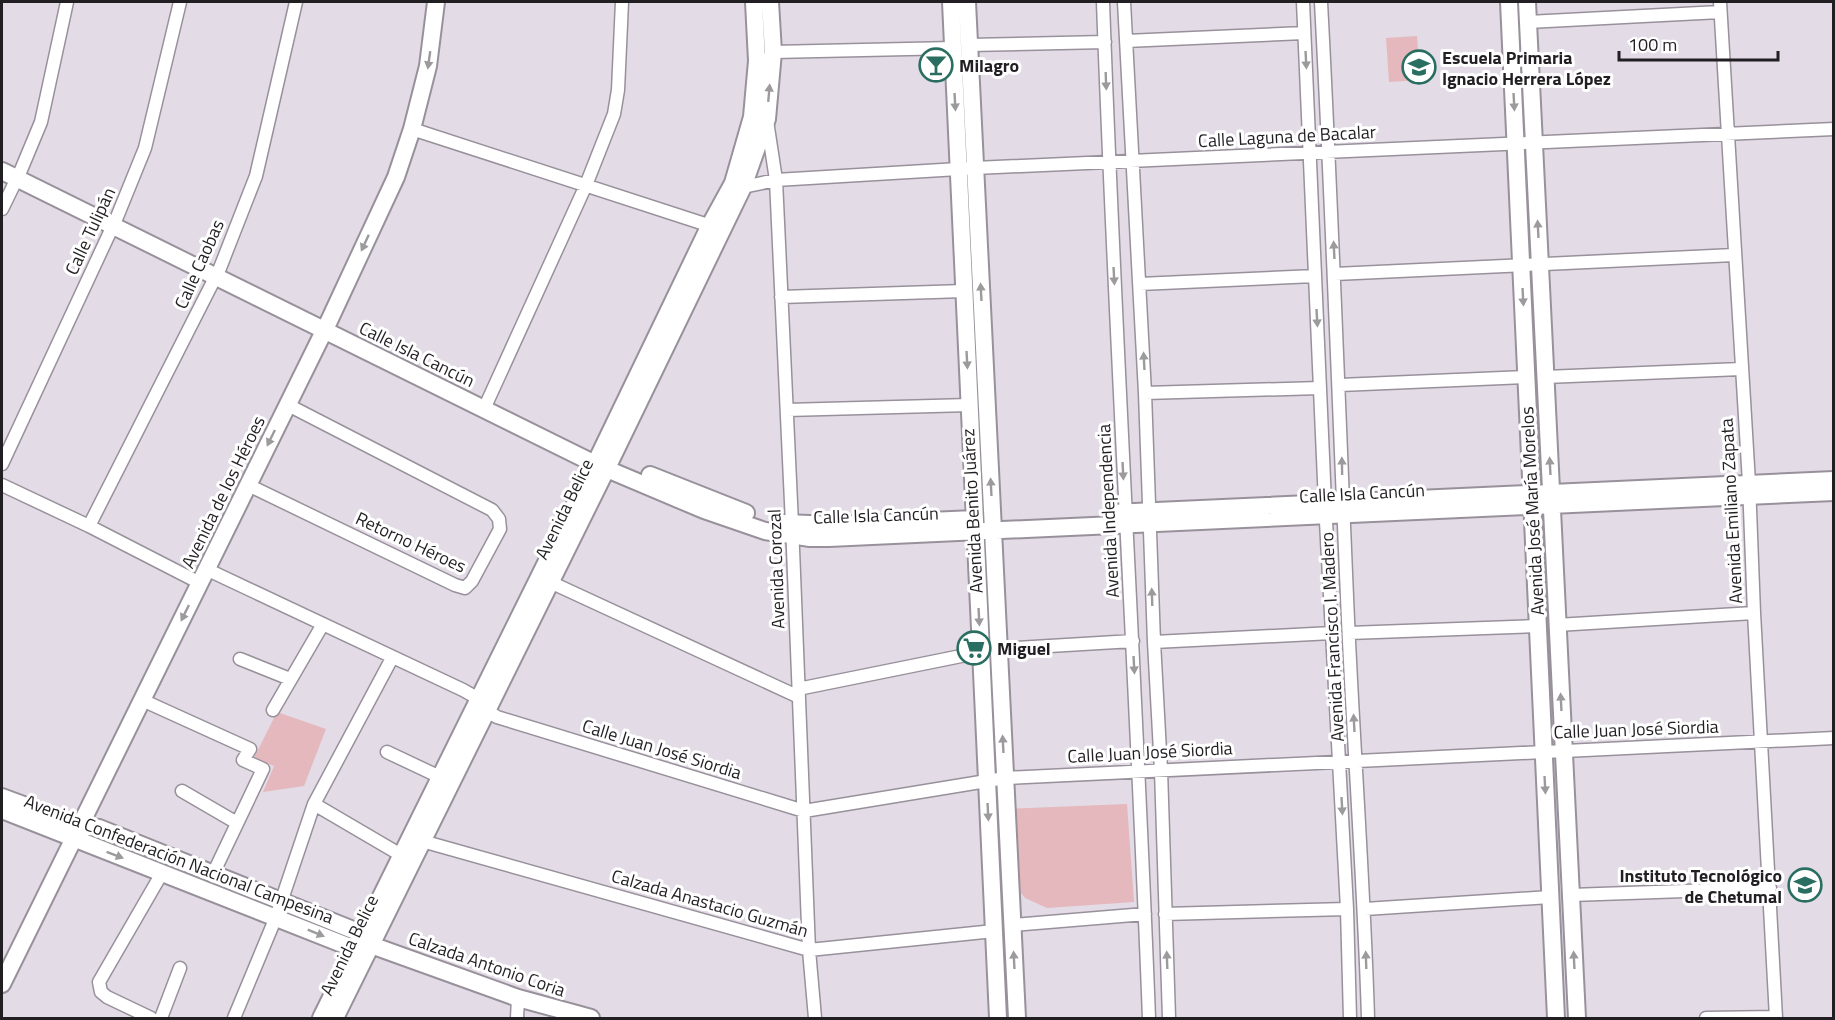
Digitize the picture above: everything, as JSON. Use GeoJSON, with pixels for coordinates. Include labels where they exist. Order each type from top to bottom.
{"type":"FeatureCollection","features":[{"type":"Feature","properties":{"kind":"street"},"geometry":{"type":"LineString","coordinates":[[2,209],[40,122],[68,2]]}},
{"type":"Feature","properties":{"kind":"street","name":"Calle Tulipán"},"geometry":{"type":"LineString","coordinates":[[2,464],[115,222],[145,148],[180,2]]}},
{"type":"Feature","properties":{"kind":"street","name":"Calle Caobas"},"geometry":{"type":"LineString","coordinates":[[89,526],[218,272],[256,176],[297,2]]}},
{"type":"Feature","properties":{"kind":"street","name":"Avenida de los Héroes"},"geometry":{"type":"LineString","coordinates":[[2,984],[327,326],[396,177],[412,129],[428,66],[436,2]]}},
{"type":"Feature","properties":{"kind":"street"},"geometry":{"type":"LineString","coordinates":[[486,404],[586,185],[614,114],[618,90],[622,2]]}},
{"type":"Feature","properties":{"kind":"street","name":"Avenida Belice"},"geometry":{"type":"LineString","coordinates":[[321,1018],[423,841],[483,705],[715,227],[733,183],[752,117],[757,61],[754,2]]}},
{"type":"Feature","properties":{"kind":"street","name":"Avenida Belice"},"geometry":{"type":"LineString","coordinates":[[715,227],[742,187],[767,119],[773,52],[770,2]]}},
{"type":"Feature","properties":{"kind":"street","name":"Avenida Benito Juárez"},"geometry":{"type":"LineString","coordinates":[[951,2],[961,46],[967,169],[992,524],[1017,1018]]}},
{"type":"Feature","properties":{"kind":"street","name":"Avenida Benito Juárez"},"geometry":{"type":"LineString","coordinates":[[961,46],[967,2]]}},
{"type":"Feature","properties":{"kind":"street","name":"Avenida Independencia"},"geometry":{"type":"LineString","coordinates":[[1103,2],[1149,1018]]}},
{"type":"Feature","properties":{"kind":"street"},"geometry":{"type":"LineString","coordinates":[[1124,2],[1145,393],[1169,1018]]}},
{"type":"Feature","properties":{"kind":"street","name":"Avenida Francisco I. Madero"},"geometry":{"type":"LineString","coordinates":[[1303,2],[1347,909],[1350,1018]]}},
{"type":"Feature","properties":{"kind":"street","name":"Avenida Francisco I. Madero"},"geometry":{"type":"LineString","coordinates":[[1321,2],[1340,385],[1349,633],[1365,909],[1368,1018]]}},
{"type":"Feature","properties":{"kind":"street","name":"Avenida José María Morelos"},"geometry":{"type":"LineString","coordinates":[[1509,2],[1556,1018]]}},
{"type":"Feature","properties":{"kind":"street","name":"Avenida José María Morelos"},"geometry":{"type":"LineString","coordinates":[[1527,2],[1577,1018]]}},
{"type":"Feature","properties":{"kind":"street"},"geometry":{"type":"LineString","coordinates":[[1528,22],[1720,7]]}},
{"type":"Feature","properties":{"kind":"street","name":"Avenida Emiliano Zapata"},"geometry":{"type":"LineString","coordinates":[[1720,7],[1749,489],[1776,1018]]}},
{"type":"Feature","properties":{"kind":"street"},"geometry":{"type":"LineString","coordinates":[[1126,41],[1304,33]]}},
{"type":"Feature","properties":{"kind":"street"},"geometry":{"type":"LineString","coordinates":[[773,52],[1105,42]]}},
{"type":"Feature","properties":{"kind":"street","name":"Avenida Corozal"},"geometry":{"type":"LineString","coordinates":[[767,119],[776,180],[793,530],[809,950],[815,1018]]}},
{"type":"Feature","properties":{"kind":"street"},"geometry":{"type":"LineString","coordinates":[[412,129],[715,227]]}},
{"type":"Feature","properties":{"kind":"street","name":"Calle Laguna de Bacalar"},"geometry":{"type":"LineString","coordinates":[[742,187],[776,180],[967,169],[1311,154],[1534,141],[1833,129]]}},
{"type":"Feature","properties":{"kind":"street","name":"Calle Isla Cancún"},"geometry":{"type":"LineString","coordinates":[[2,160],[19,174],[603,461],[704,510],[765,531],[837,525],[992,524],[1749,489],[1833,480]]}},
{"type":"Feature","properties":{"kind":"street","name":"Avenida Benito Juárez"},"geometry":{"type":"LineString","coordinates":[[967,169],[964,291],[998,1018]]}},
{"type":"Feature","properties":{"kind":"street","name":"Calle Isla Cancún"},"geometry":{"type":"LineString","coordinates":[[2,171],[19,174]]}},
{"type":"Feature","properties":{"kind":"street"},"geometry":{"type":"LineString","coordinates":[[1335,274],[1734,255]]}},
{"type":"Feature","properties":{"kind":"street"},"geometry":{"type":"LineString","coordinates":[[1140,284],[1315,276]]}},
{"type":"Feature","properties":{"kind":"street"},"geometry":{"type":"LineString","coordinates":[[781,297],[964,291]]}},
{"type":"Feature","properties":{"kind":"street"},"geometry":{"type":"LineString","coordinates":[[1545,377],[1741,369]]}},
{"type":"Feature","properties":{"kind":"street"},"geometry":{"type":"LineString","coordinates":[[1340,385],[1527,377]]}},
{"type":"Feature","properties":{"kind":"street"},"geometry":{"type":"LineString","coordinates":[[1145,393],[1320,388]]}},
{"type":"Feature","properties":{"kind":"street","name":"Retorno Héroes"},"geometry":{"type":"LineString","coordinates":[[248,485],[465,588],[472,581],[500,530],[499,519],[492,510],[288,405]]}},
{"type":"Feature","properties":{"kind":"street"},"geometry":{"type":"LineString","coordinates":[[787,410],[969,405]]}},
{"type":"Feature","properties":{"kind":"street","name":"Avenida Belice"},"geometry":{"type":"LineString","coordinates":[[335,1018],[363,943],[401,855],[440,777],[483,705],[550,582],[603,461]]}},
{"type":"Feature","properties":{"kind":"street","name":"Calle Juan José Siordia"},"geometry":{"type":"LineString","coordinates":[[2,485],[203,576],[323,624],[483,705],[497,717],[804,811],[1005,778],[1340,760],[1833,738]]}},
{"type":"Feature","properties":{"kind":"street","name":"Calle Isla Cancún"},"geometry":{"type":"LineString","coordinates":[[1749,489],[1833,492]]}},
{"type":"Feature","properties":{"kind":"street"},"geometry":{"type":"LineString","coordinates":[[550,582],[799,693],[981,652]]}},
{"type":"Feature","properties":{"kind":"street"},"geometry":{"type":"LineString","coordinates":[[1557,625],[1754,613]]}},
{"type":"Feature","properties":{"kind":"street"},"geometry":{"type":"LineString","coordinates":[[273,710],[323,624]]}},
{"type":"Feature","properties":{"kind":"street"},"geometry":{"type":"LineString","coordinates":[[1349,633],[1538,626]]}},
{"type":"Feature","properties":{"kind":"street"},"geometry":{"type":"LineString","coordinates":[[1154,642],[1332,633]]}},
{"type":"Feature","properties":{"kind":"street"},"geometry":{"type":"LineString","coordinates":[[999,649],[1133,641]]}},
{"type":"Feature","properties":{"kind":"street"},"geometry":{"type":"LineString","coordinates":[[234,1018],[276,917],[314,804],[392,658]]}},
{"type":"Feature","properties":{"kind":"street"},"geometry":{"type":"LineString","coordinates":[[240,659],[290,680]]}},
{"type":"Feature","properties":{"kind":"street"},"geometry":{"type":"LineString","coordinates":[[142,700],[250,749],[243,760],[263,769],[213,874]]}},
{"type":"Feature","properties":{"kind":"street"},"geometry":{"type":"LineString","coordinates":[[387,752],[440,777]]}},
{"type":"Feature","properties":{"kind":"street"},"geometry":{"type":"LineString","coordinates":[[182,791],[237,823]]}},
{"type":"Feature","properties":{"kind":"street","name":"Avenida Confederación Nacional Campesina"},"geometry":{"type":"LineString","coordinates":[[2,797],[162,873],[276,917],[363,943]]}},
{"type":"Feature","properties":{"kind":"street"},"geometry":{"type":"LineString","coordinates":[[314,804],[401,855]]}},
{"type":"Feature","properties":{"kind":"street","name":"Avenida Confederación Nacional Campesina"},"geometry":{"type":"LineString","coordinates":[[2,810],[76,833],[99,828],[280,900],[363,943]]}},
{"type":"Feature","properties":{"kind":"street","name":"Calzada Anastacio Guzmán"},"geometry":{"type":"LineString","coordinates":[[423,841],[809,950],[994,931]]}},
{"type":"Feature","properties":{"kind":"street"},"geometry":{"type":"LineString","coordinates":[[151,1018],[107,997],[101,992],[99,982],[162,873]]}},
{"type":"Feature","properties":{"kind":"street"},"geometry":{"type":"LineString","coordinates":[[1571,896],[1770,888]]}},
{"type":"Feature","properties":{"kind":"street"},"geometry":{"type":"LineString","coordinates":[[1365,909],[1550,897]]}},
{"type":"Feature","properties":{"kind":"street"},"geometry":{"type":"LineString","coordinates":[[1166,914],[1347,909]]}},
{"type":"Feature","properties":{"kind":"street"},"geometry":{"type":"LineString","coordinates":[[1012,925],[1145,915]]}},
{"type":"Feature","properties":{"kind":"street","name":"Calzada Antonio Coria"},"geometry":{"type":"LineString","coordinates":[[363,943],[518,998],[591,1018]]}},
{"type":"Feature","properties":{"kind":"street"},"geometry":{"type":"LineString","coordinates":[[161,1018],[180,968]]}},
{"type":"Feature","properties":{"kind":"street"},"geometry":{"type":"LineString","coordinates":[[518,998],[518,1018]]}},
{"type":"Feature","properties":{"kind":"street"},"geometry":{"type":"LineString","coordinates":[[1706,1018],[1776,1018]]}},
{"type":"Feature","properties":{"kind":"shaded area"},"geometry":{"type":"Polygon","coordinates":[[[1417,36],[1420,80],[1389,82],[1386,38],[1417,36]]]}},
{"type":"Feature","properties":{"kind":"shaded area"},"geometry":{"type":"Polygon","coordinates":[[[277,712],[326,729],[304,786],[263,792],[274,766],[254,758],[277,712]]]}},
{"type":"Feature","properties":{"kind":"shaded area"},"geometry":{"type":"Polygon","coordinates":[[[1127,804],[1134,902],[1047,908],[1025,898],[1008,877],[1005,809],[1127,804]]]}},
{"type":"Feature","properties":{"kind":"place","name":"Milagro"},"geometry":{"type":"Point","coordinates":[936,65]}},
{"type":"Feature","properties":{"kind":"place","name":"Escuela Primaria Ignacio Herrera López"},"geometry":{"type":"Point","coordinates":[1419,67]}},
{"type":"Feature","properties":{"kind":"place","name":"Miguel"},"geometry":{"type":"Point","coordinates":[974,648]}},
{"type":"Feature","properties":{"kind":"place","name":"Instituto Tecnológico de Chetumal"},"geometry":{"type":"Point","coordinates":[1805,885]}}]}
